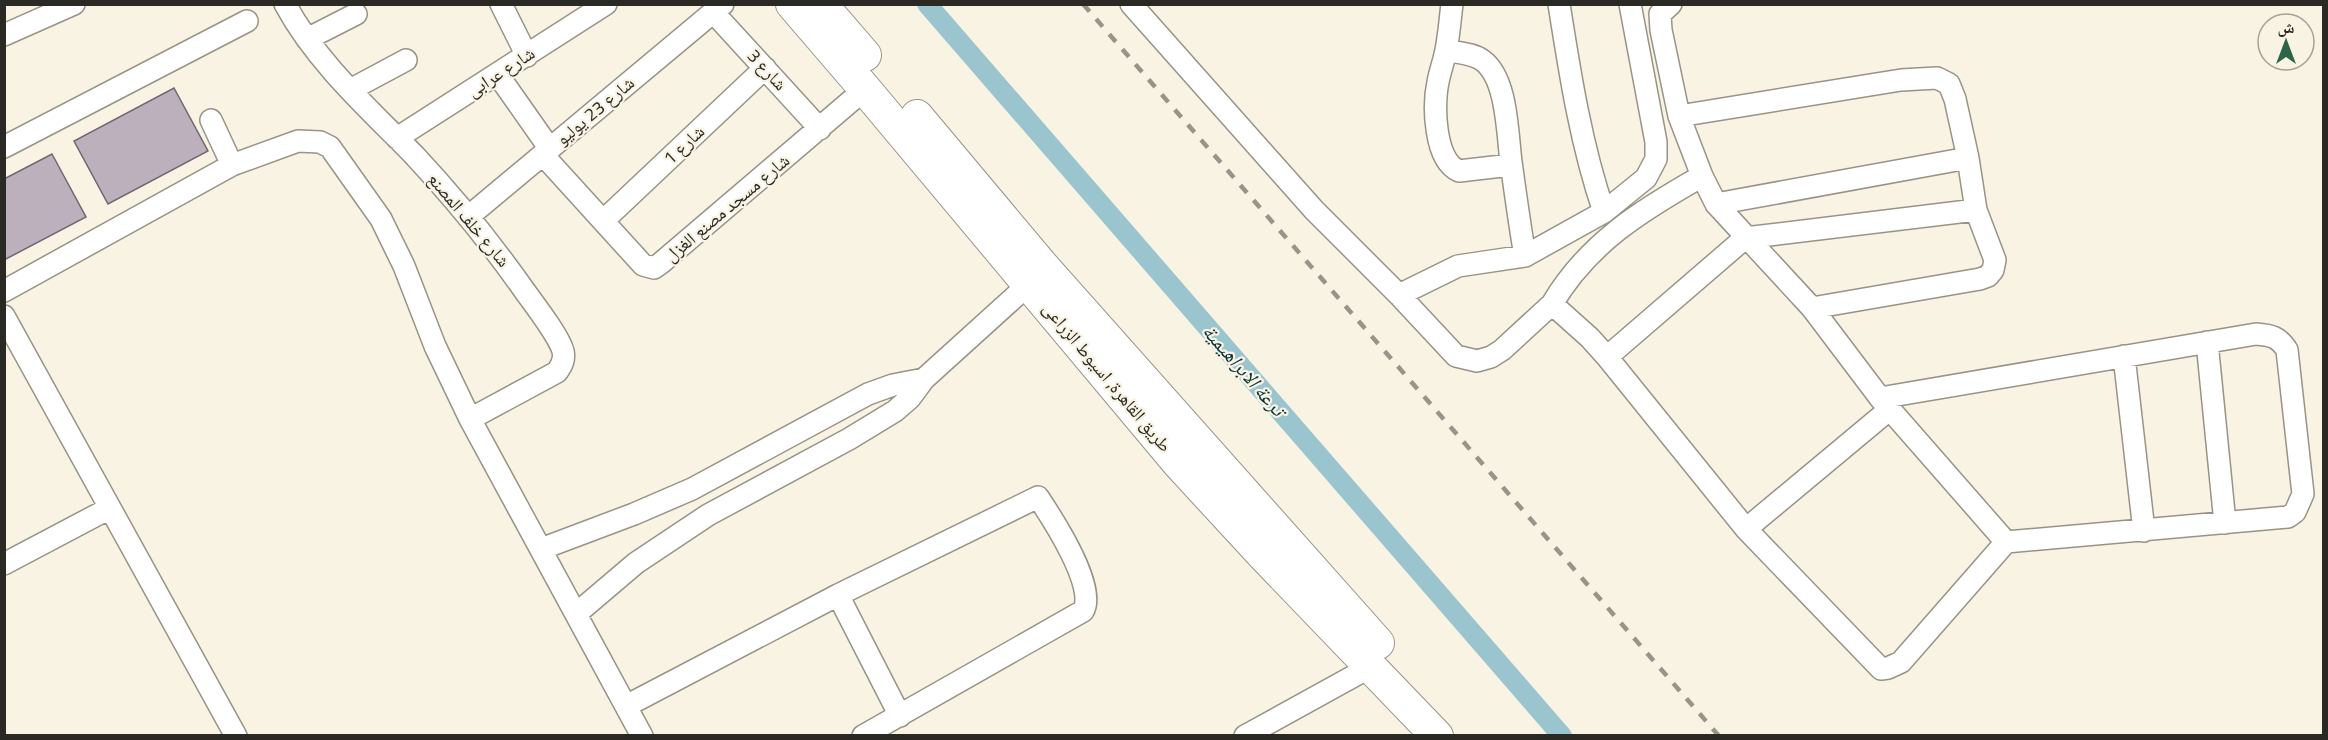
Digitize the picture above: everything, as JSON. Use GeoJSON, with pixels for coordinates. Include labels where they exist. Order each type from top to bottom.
{"type":"FeatureCollection","features":[{"type":"Feature","properties":{"kind":"highway","name":"طريق القاهرة, اسيوط الزراعى"},"geometry":{"type":"LineString","coordinates":[[792,4],[1179,464],[1262,554],[1437,735]]}},
{"type":"Feature","properties":{"kind":"highway","name":"طريق القاهرة, اسيوط الزراعى"},"geometry":{"type":"LineString","coordinates":[[821,4],[1041,264],[1460,735]]}},
{"type":"Feature","properties":{"kind":"street"},"geometry":{"type":"LineString","coordinates":[[4,35],[74,4]]}},
{"type":"Feature","properties":{"kind":"street","name":"شارع خلف المصنع"},"geometry":{"type":"LineString","coordinates":[[285,4],[307,39],[350,90],[468,217],[537,309],[563,348],[564,357],[557,372],[470,419]]}},
{"type":"Feature","properties":{"kind":"street"},"geometry":{"type":"LineString","coordinates":[[501,4],[526,56]]}},
{"type":"Feature","properties":{"kind":"street","name":"شارع عرابى"},"geometry":{"type":"LineString","coordinates":[[397,138],[606,4]]}},
{"type":"Feature","properties":{"kind":"street"},"geometry":{"type":"LineString","coordinates":[[1131,4],[1314,210],[1456,356],[1477,362],[1502,350],[1551,304],[1567,278],[1605,239],[1651,205],[1702,176]]}},
{"type":"Feature","properties":{"kind":"street"},"geometry":{"type":"LineString","coordinates":[[1452,4],[1446,50],[1438,81],[1436,113],[1442,149],[1449,163],[1459,171],[1511,165]]}},
{"type":"Feature","properties":{"kind":"street"},"geometry":{"type":"LineString","coordinates":[[1559,4],[1580,124],[1593,181],[1604,212]]}},
{"type":"Feature","properties":{"kind":"street"},"geometry":{"type":"LineString","coordinates":[[1399,296],[1458,266],[1525,256],[1604,212],[1646,178],[1656,159],[1656,142],[1630,4]]}},
{"type":"Feature","properties":{"kind":"street"},"geometry":{"type":"LineString","coordinates":[[1671,4],[1660,14],[1679,116],[1702,176],[1716,204],[1812,308],[1885,404],[2006,542]]}},
{"type":"Feature","properties":{"kind":"street","name":"شارع 3"},"geometry":{"type":"LineString","coordinates":[[718,8],[765,69],[820,129]]}},
{"type":"Feature","properties":{"kind":"street","name":"شارع 23 يوليو"},"geometry":{"type":"LineString","coordinates":[[468,217],[718,8]]}},
{"type":"Feature","properties":{"kind":"street"},"geometry":{"type":"LineString","coordinates":[[307,39],[356,14]]}},
{"type":"Feature","properties":{"kind":"street"},"geometry":{"type":"LineString","coordinates":[[4,147],[247,21]]}},
{"type":"Feature","properties":{"kind":"street"},"geometry":{"type":"LineString","coordinates":[[1446,50],[1472,55],[1483,60],[1496,79],[1509,128],[1511,165],[1525,256]]}},
{"type":"Feature","properties":{"kind":"street"},"geometry":{"type":"LineString","coordinates":[[350,90],[406,60]]}},
{"type":"Feature","properties":{"kind":"street","name":"شارع 1"},"geometry":{"type":"LineString","coordinates":[[603,221],[765,69]]}},
{"type":"Feature","properties":{"kind":"street","name":"شارع مسجد مصنع الغزل"},"geometry":{"type":"LineString","coordinates":[[498,75],[547,152],[603,221],[644,265],[649,267],[658,266],[865,89]]}},
{"type":"Feature","properties":{"kind":"street"},"geometry":{"type":"LineString","coordinates":[[1679,116],[1901,80],[1937,78],[1949,84],[1955,99],[1968,158],[1976,210],[1995,260],[1993,270],[1988,276],[1812,308]]}},
{"type":"Feature","properties":{"kind":"street"},"geometry":{"type":"LineString","coordinates":[[211,120],[232,165]]}},
{"type":"Feature","properties":{"kind":"street"},"geometry":{"type":"LineString","coordinates":[[4,291],[232,165],[298,141],[320,142],[330,147],[381,219],[404,266],[435,346],[470,419],[642,735]]}},
{"type":"Feature","properties":{"kind":"street"},"geometry":{"type":"LineString","coordinates":[[1716,204],[1968,158]]}},
{"type":"Feature","properties":{"kind":"street"},"geometry":{"type":"LineString","coordinates":[[1607,357],[1745,238],[1976,210]]}},
{"type":"Feature","properties":{"kind":"street"},"geometry":{"type":"LineString","coordinates":[[576,614],[636,563],[708,516],[874,425],[910,398],[924,379],[1029,284]]}},
{"type":"Feature","properties":{"kind":"street"},"geometry":{"type":"LineString","coordinates":[[1551,304],[1590,338],[1607,357],[1746,529],[1881,669],[1901,662],[2006,542],[2288,517],[2295,512],[2303,494],[2287,350],[2282,342],[2273,335],[2256,334],[2124,356],[1885,404],[1746,529]]}},
{"type":"Feature","properties":{"kind":"street"},"geometry":{"type":"LineString","coordinates":[[4,316],[236,735]]}},
{"type":"Feature","properties":{"kind":"street"},"geometry":{"type":"LineString","coordinates":[[2206,342],[2225,523]]}},
{"type":"Feature","properties":{"kind":"street"},"geometry":{"type":"LineString","coordinates":[[2124,356],[2144,531]]}},
{"type":"Feature","properties":{"kind":"street"},"geometry":{"type":"LineString","coordinates":[[541,549],[634,514],[692,489],[861,397],[924,379]]}},
{"type":"Feature","properties":{"kind":"street"},"geometry":{"type":"LineString","coordinates":[[692,489],[708,516]]}},
{"type":"Feature","properties":{"kind":"street"},"geometry":{"type":"LineString","coordinates":[[626,706],[838,595],[1038,497],[1064,540],[1086,590],[1087,604],[1083,611],[863,735]]}},
{"type":"Feature","properties":{"kind":"street"},"geometry":{"type":"LineString","coordinates":[[4,564],[110,508]]}},
{"type":"Feature","properties":{"kind":"street"},"geometry":{"type":"LineString","coordinates":[[838,595],[900,716]]}},
{"type":"Feature","properties":{"kind":"street"},"geometry":{"type":"LineString","coordinates":[[1245,735],[1372,666]]}},
{"type":"Feature","properties":{"kind":"building"},"geometry":{"type":"Polygon","coordinates":[[[174,88],[208,151],[108,204],[74,141],[174,88]]]}},
{"type":"Feature","properties":{"kind":"building"},"geometry":{"type":"Polygon","coordinates":[[[52,154],[86,217],[4,260],[4,179],[52,154]]]}},
{"type":"Feature","properties":{"kind":"waterway","name":"ترعة الابراهيمية"},"geometry":{"type":"LineString","coordinates":[[927,4],[1562,736]]}},
{"type":"Feature","properties":{"kind":"railway"},"geometry":{"type":"LineString","coordinates":[[1083,4],[1719,736]]}}]}
